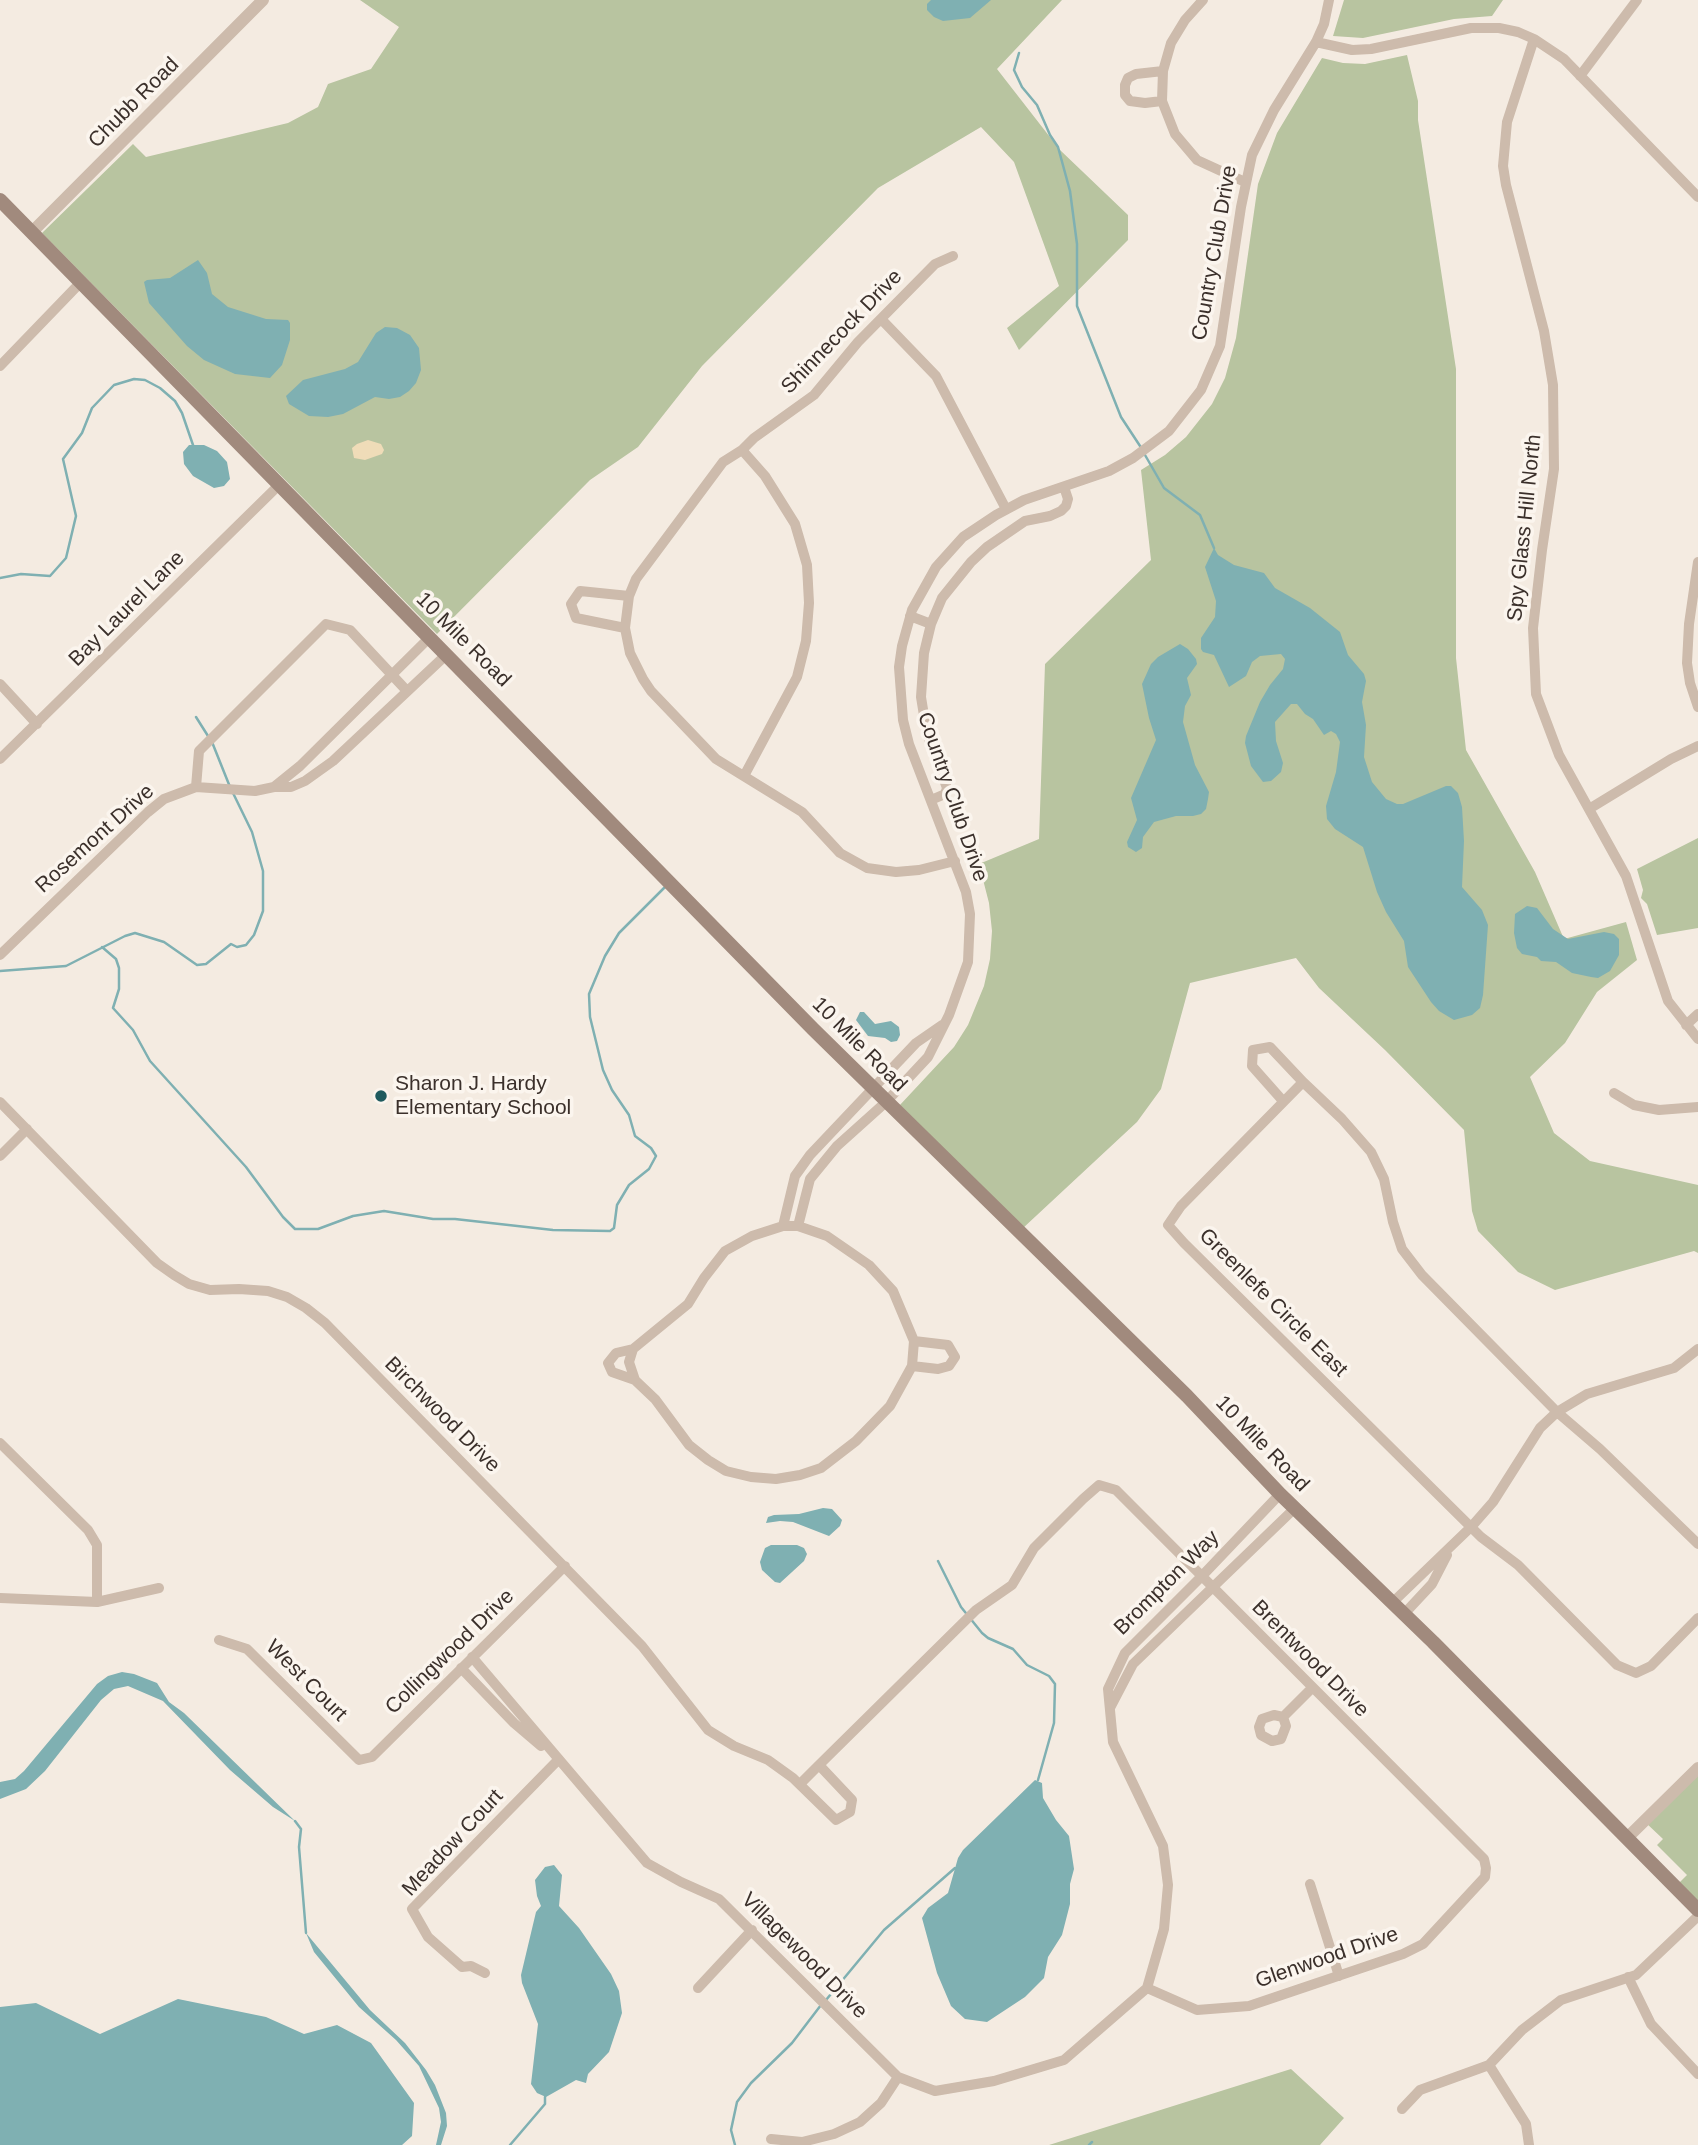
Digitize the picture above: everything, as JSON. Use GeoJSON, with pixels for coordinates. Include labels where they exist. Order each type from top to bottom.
{"type":"FeatureCollection","features":[{"type":"Feature","properties":{"kind":"main road","name":"10 Mile Road"},"geometry":{"type":"LineString","coordinates":[[0,200],[873,1088],[1186,1396],[1280,1494],[1404,1614],[1698,1910]]}},
{"type":"Feature","properties":{"kind":"street","name":"Chubb Road"},"geometry":{"type":"LineString","coordinates":[[32,232],[263,0]]}},
{"type":"Feature","properties":{"kind":"street"},"geometry":{"type":"LineString","coordinates":[[1203,0],[1176,32],[1166,56],[1162,101],[1175,134],[1197,160],[1245,182]]}},
{"type":"Feature","properties":{"kind":"street","name":"Country Club Drive"},"geometry":{"type":"LineString","coordinates":[[798,1226],[810,1179],[837,1146],[928,1058],[949,1015],[968,962],[970,914],[966,892],[902,720],[899,696],[902,646],[910,616],[922,589],[951,550],[979,525],[1024,500],[1109,471],[1151,446],[1169,431],[1201,390],[1220,346],[1245,182],[1252,155],[1265,126],[1316,42],[1324,24],[1329,0]]}},
{"type":"Feature","properties":{"kind":"street"},"geometry":{"type":"LineString","coordinates":[[1580,76],[1637,0]]}},
{"type":"Feature","properties":{"kind":"street"},"geometry":{"type":"LineString","coordinates":[[1316,42],[1352,50],[1371,49],[1471,28],[1499,28],[1534,39],[1564,59],[1698,197]]}},
{"type":"Feature","properties":{"kind":"street","name":"Spy Glass Hill North"},"geometry":{"type":"LineString","coordinates":[[1534,39],[1507,122],[1503,166],[1544,331],[1553,385],[1554,469],[1533,628],[1536,694],[1559,755],[1626,876],[1668,1001],[1698,1040]]}},
{"type":"Feature","properties":{"kind":"street"},"geometry":{"type":"LineString","coordinates":[[1162,101],[1130,101],[1125,95],[1125,85],[1128,78],[1136,74],[1163,71]]}},
{"type":"Feature","properties":{"kind":"street","name":"Shinnecock Drive"},"geometry":{"type":"LineString","coordinates":[[953,256],[935,264],[881,319],[814,395],[723,462],[636,579],[629,596],[625,628],[631,653],[651,691],[716,759],[802,812],[840,853],[867,868],[895,872],[907,872],[955,861]]}},
{"type":"Feature","properties":{"kind":"street"},"geometry":{"type":"LineString","coordinates":[[0,366],[81,282]]}},
{"type":"Feature","properties":{"kind":"street"},"geometry":{"type":"LineString","coordinates":[[881,319],[936,376],[1006,509]]}},
{"type":"Feature","properties":{"kind":"street"},"geometry":{"type":"LineString","coordinates":[[742,450],[765,477],[795,524],[807,565],[809,603],[806,641],[797,677],[744,776]]}},
{"type":"Feature","properties":{"kind":"street","name":"Bay Laurel Lane"},"geometry":{"type":"LineString","coordinates":[[0,760],[280,484]]}},
{"type":"Feature","properties":{"kind":"street"},"geometry":{"type":"LineString","coordinates":[[931,800],[945,794],[947,788],[927,734],[921,697],[924,653],[931,624],[942,598],[986,547],[1026,521],[1050,516],[1066,506],[1068,499],[1064,487]]}},
{"type":"Feature","properties":{"kind":"street"},"geometry":{"type":"LineString","coordinates":[[1698,562],[1689,624],[1687,663],[1698,707]]}},
{"type":"Feature","properties":{"kind":"street"},"geometry":{"type":"LineString","coordinates":[[625,628],[576,618],[571,604],[580,591],[629,596]]}},
{"type":"Feature","properties":{"kind":"street"},"geometry":{"type":"LineString","coordinates":[[910,616],[931,624]]}},
{"type":"Feature","properties":{"kind":"street"},"geometry":{"type":"LineString","coordinates":[[195,787],[199,751],[327,624],[350,630],[407,691]]}},
{"type":"Feature","properties":{"kind":"street"},"geometry":{"type":"LineString","coordinates":[[274,787],[393,676],[430,637]]}},
{"type":"Feature","properties":{"kind":"street","name":"Rosemont Drive"},"geometry":{"type":"LineString","coordinates":[[0,955],[164,799],[195,787],[255,791],[291,787],[305,781],[333,761],[446,655]]}},
{"type":"Feature","properties":{"kind":"street"},"geometry":{"type":"LineString","coordinates":[[0,684],[37,724]]}},
{"type":"Feature","properties":{"kind":"street"},"geometry":{"type":"LineString","coordinates":[[320,746],[333,761]]}},
{"type":"Feature","properties":{"kind":"street"},"geometry":{"type":"LineString","coordinates":[[1589,809],[1671,759],[1698,746]]}},
{"type":"Feature","properties":{"kind":"street"},"geometry":{"type":"LineString","coordinates":[[1686,1025],[1698,1014]]}},
{"type":"Feature","properties":{"kind":"street","name":"Country Club Drive"},"geometry":{"type":"LineString","coordinates":[[782,1226],[795,1176],[810,1154],[916,1043],[942,1025]]}},
{"type":"Feature","properties":{"kind":"street"},"geometry":{"type":"LineString","coordinates":[[1283,1101],[1252,1066],[1253,1050],[1270,1046],[1371,1152],[1384,1179],[1402,1249],[1422,1275],[1557,1412],[1601,1449],[1698,1545]]}},
{"type":"Feature","properties":{"kind":"street","name":"Greenlefe Circle East"},"geometry":{"type":"LineString","coordinates":[[1303,1082],[1181,1206],[1168,1225],[1472,1526]]}},
{"type":"Feature","properties":{"kind":"street"},"geometry":{"type":"LineString","coordinates":[[1614,1093],[1634,1105],[1659,1110],[1698,1107]]}},
{"type":"Feature","properties":{"kind":"street"},"geometry":{"type":"LineString","coordinates":[[0,1101],[27,1129],[0,1156]]}},
{"type":"Feature","properties":{"kind":"street","name":"Birchwood Drive"},"geometry":{"type":"LineString","coordinates":[[27,1129],[157,1264],[189,1283],[210,1290],[239,1289],[287,1297],[325,1324],[642,1646],[708,1730],[734,1746],[768,1760],[800,1784],[836,1820],[850,1812],[852,1800],[819,1765]]}},
{"type":"Feature","properties":{"kind":"street"},"geometry":{"type":"LineString","coordinates":[[782,1226],[798,1226],[827,1236],[869,1265],[892,1290],[914,1341],[912,1366],[890,1406],[856,1441],[821,1468],[776,1479],[751,1477],[726,1471],[689,1445],[654,1399],[635,1380],[612,1372],[608,1363],[616,1353],[633,1349],[688,1304],[704,1278],[726,1251],[752,1236],[782,1226]]}},
{"type":"Feature","properties":{"kind":"street"},"geometry":{"type":"LineString","coordinates":[[912,1366],[949,1366],[955,1357],[948,1345],[914,1341]]}},
{"type":"Feature","properties":{"kind":"street"},"geometry":{"type":"LineString","coordinates":[[633,1349],[629,1362],[635,1380]]}},
{"type":"Feature","properties":{"kind":"street"},"geometry":{"type":"LineString","coordinates":[[1392,1603],[1451,1548],[1493,1502],[1540,1428],[1557,1412],[1587,1394],[1674,1368],[1698,1349]]}},
{"type":"Feature","properties":{"kind":"street"},"geometry":{"type":"LineString","coordinates":[[0,1443],[88,1530],[97,1545],[97,1602]]}},
{"type":"Feature","properties":{"kind":"street","name":"Brentwood Drive"},"geometry":{"type":"LineString","coordinates":[[819,1765],[976,1611],[1012,1585],[1034,1548],[1099,1485],[1116,1490],[1484,1859],[1486,1868]]}},
{"type":"Feature","properties":{"kind":"street","name":"Brompton Way"},"geometry":{"type":"LineString","coordinates":[[1146,1988],[1164,1929],[1168,1885],[1163,1846],[1113,1742],[1108,1689],[1125,1653],[1280,1494]]}},
{"type":"Feature","properties":{"kind":"street","name":"Brompton Way"},"geometry":{"type":"LineString","coordinates":[[1109,1712],[1133,1664],[1295,1508]]}},
{"type":"Feature","properties":{"kind":"street"},"geometry":{"type":"LineString","coordinates":[[1472,1526],[1481,1537],[1518,1565],[1617,1665],[1636,1673],[1651,1666],[1698,1618]]}},
{"type":"Feature","properties":{"kind":"street"},"geometry":{"type":"LineString","coordinates":[[1404,1614],[1432,1584],[1451,1548]]}},
{"type":"Feature","properties":{"kind":"street","name":"Collingwood Drive"},"geometry":{"type":"LineString","coordinates":[[359,1760],[372,1757],[565,1566]]}},
{"type":"Feature","properties":{"kind":"street"},"geometry":{"type":"LineString","coordinates":[[0,1598],[97,1602],[159,1588]]}},
{"type":"Feature","properties":{"kind":"street","name":"West Court"},"geometry":{"type":"LineString","coordinates":[[219,1640],[247,1649],[359,1760]]}},
{"type":"Feature","properties":{"kind":"street","name":"Villagewood Drive"},"geometry":{"type":"LineString","coordinates":[[472,1657],[647,1863],[719,1899],[898,2077],[935,2091],[994,2081],[1064,2060],[1146,1988]]}},
{"type":"Feature","properties":{"kind":"street","name":"Villagewood Drive"},"geometry":{"type":"LineString","coordinates":[[461,1668],[514,1723],[558,1760]]}},
{"type":"Feature","properties":{"kind":"street"},"geometry":{"type":"LineString","coordinates":[[1283,1717],[1312,1689]]}},
{"type":"Feature","properties":{"kind":"street","name":"Meadow Court"},"geometry":{"type":"LineString","coordinates":[[485,1973],[471,1966],[462,1967],[428,1937],[412,1909],[558,1760]]}},
{"type":"Feature","properties":{"kind":"street"},"geometry":{"type":"LineString","coordinates":[[800,1784],[819,1765]]}},
{"type":"Feature","properties":{"kind":"street"},"geometry":{"type":"LineString","coordinates":[[1628,1838],[1698,1768]]}},
{"type":"Feature","properties":{"kind":"street","name":"Glenwood Drive"},"geometry":{"type":"LineString","coordinates":[[1146,1988],[1197,2010],[1249,2006],[1403,1954],[1423,1944],[1485,1877],[1486,1868]]}},
{"type":"Feature","properties":{"kind":"street"},"geometry":{"type":"LineString","coordinates":[[1310,1884],[1339,1976]]}},
{"type":"Feature","properties":{"kind":"street"},"geometry":{"type":"LineString","coordinates":[[1402,2109],[1420,2090],[1489,2065],[1522,2030],[1561,2000],[1636,1975],[1698,1916]]}},
{"type":"Feature","properties":{"kind":"street"},"geometry":{"type":"LineString","coordinates":[[698,1988],[752,1930]]}},
{"type":"Feature","properties":{"kind":"street"},"geometry":{"type":"LineString","coordinates":[[1628,1977],[1651,2024],[1698,2074]]}},
{"type":"Feature","properties":{"kind":"street"},"geometry":{"type":"LineString","coordinates":[[1489,2065],[1526,2124],[1529,2145]]}},
{"type":"Feature","properties":{"kind":"street"},"geometry":{"type":"LineString","coordinates":[[771,2139],[802,2143],[834,2134],[860,2122],[881,2103],[898,2077]]}},
{"type":"Feature","properties":{"kind":"green space"},"geometry":{"type":"Polygon","coordinates":[[[360,0],[1062,0],[997,69],[1060,150],[1128,215],[1128,240],[1019,350],[1007,328],[1059,286],[1014,162],[981,127],[878,188],[702,366],[638,447],[590,480],[437,634],[42,233],[133,144],[146,157],[288,123],[318,107],[328,84],[371,69],[399,27],[360,0]]]}},
{"type":"Feature","properties":{"kind":"green space"},"geometry":{"type":"Polygon","coordinates":[[[1344,0],[1503,0],[1492,16],[1454,19],[1363,38],[1333,36],[1344,0]]]}},
{"type":"Feature","properties":{"kind":"green space"},"geometry":{"type":"Polygon","coordinates":[[[1407,55],[1418,101],[1418,120],[1456,369],[1456,658],[1466,750],[1535,872],[1564,939],[1626,922],[1637,960],[1597,992],[1565,1043],[1530,1077],[1554,1133],[1590,1161],[1698,1185],[1698,1253],[1694,1251],[1555,1290],[1518,1272],[1478,1231],[1472,1211],[1464,1130],[1319,988],[1296,958],[1190,983],[1161,1089],[1137,1122],[1022,1229],[899,1106],[954,1047],[968,1025],[984,986],[992,931],[989,903],[979,864],[1039,839],[1045,664],[1151,560],[1141,470],[1186,437],[1212,404],[1225,378],[1236,338],[1258,184],[1277,133],[1322,58],[1365,64],[1407,55]]]}},
{"type":"Feature","properties":{"kind":"green space"},"geometry":{"type":"Polygon","coordinates":[[[1698,838],[1698,928],[1657,935],[1647,904],[1641,898],[1643,890],[1637,869],[1698,838]]]}},
{"type":"Feature","properties":{"kind":"green space"},"geometry":{"type":"Polygon","coordinates":[[[1698,1769],[1698,1902],[1679,1883],[1687,1875],[1657,1845],[1663,1839],[1645,1822],[1698,1769]]]}},
{"type":"Feature","properties":{"kind":"green space"},"geometry":{"type":"Polygon","coordinates":[[[1291,2069],[1344,2118],[1320,2145],[1049,2145],[1291,2069]]]}},
{"type":"Feature","properties":{"kind":"sand"},"geometry":{"type":"Polygon","coordinates":[[[368,440],[381,444],[384,450],[382,454],[365,460],[354,458],[352,448],[368,440]]]}},
{"type":"Feature","properties":{"kind":"water"},"geometry":{"type":"Polygon","coordinates":[[[931,0],[991,0],[970,18],[943,21],[927,10],[927,4],[931,0]]]}},
{"type":"Feature","properties":{"kind":"water"},"geometry":{"type":"Polygon","coordinates":[[[198,260],[207,273],[212,294],[228,307],[266,319],[288,320],[290,323],[290,340],[282,365],[270,378],[235,374],[204,360],[187,346],[149,303],[144,282],[170,278],[198,260]]]}},
{"type":"Feature","properties":{"kind":"water"},"geometry":{"type":"Polygon","coordinates":[[[385,327],[397,328],[410,335],[419,348],[421,370],[416,383],[409,391],[400,397],[389,399],[375,397],[343,414],[328,417],[309,416],[289,404],[286,396],[303,380],[345,369],[358,362],[376,333],[385,327]]]}},
{"type":"Feature","properties":{"kind":"water"},"geometry":{"type":"Polygon","coordinates":[[[189,445],[204,445],[217,451],[227,462],[230,479],[224,486],[214,488],[193,476],[184,464],[183,452],[189,445]]]}},
{"type":"Feature","properties":{"kind":"water"},"geometry":{"type":"Polygon","coordinates":[[[1214,548],[1218,555],[1234,565],[1264,573],[1275,588],[1310,608],[1340,632],[1348,655],[1364,674],[1366,681],[1362,702],[1366,725],[1364,757],[1372,782],[1386,799],[1403,804],[1446,786],[1451,786],[1458,793],[1462,807],[1464,841],[1462,887],[1482,910],[1488,925],[1483,995],[1480,1008],[1472,1015],[1454,1020],[1439,1011],[1431,1002],[1408,967],[1404,941],[1377,892],[1363,847],[1335,829],[1327,819],[1326,806],[1336,772],[1340,742],[1336,734],[1331,731],[1324,735],[1313,719],[1297,704],[1291,704],[1275,722],[1276,741],[1283,763],[1281,772],[1271,781],[1263,782],[1251,766],[1245,743],[1246,736],[1260,702],[1283,669],[1285,659],[1281,654],[1260,656],[1252,662],[1246,676],[1229,687],[1214,655],[1201,649],[1201,638],[1215,617],[1216,601],[1205,567],[1214,548]]]}},
{"type":"Feature","properties":{"kind":"water"},"geometry":{"type":"Polygon","coordinates":[[[1180,644],[1188,649],[1197,664],[1187,678],[1191,695],[1185,706],[1183,722],[1195,765],[1209,792],[1206,809],[1193,816],[1176,816],[1154,822],[1143,837],[1142,848],[1136,852],[1128,847],[1127,842],[1137,820],[1131,798],[1156,740],[1142,684],[1151,664],[1180,644]]]}},
{"type":"Feature","properties":{"kind":"water"},"geometry":{"type":"Polygon","coordinates":[[[1527,906],[1537,908],[1553,929],[1568,939],[1604,932],[1614,934],[1619,939],[1619,955],[1610,971],[1598,978],[1591,977],[1572,973],[1556,962],[1541,961],[1537,957],[1522,954],[1517,948],[1514,933],[1515,914],[1527,906]]]}},
{"type":"Feature","properties":{"kind":"water"},"geometry":{"type":"Polygon","coordinates":[[[860,1012],[864,1012],[875,1024],[891,1021],[899,1027],[900,1035],[897,1041],[868,1036],[856,1020],[860,1012]]]}},
{"type":"Feature","properties":{"kind":"water"},"geometry":{"type":"Polygon","coordinates":[[[823,1508],[832,1509],[842,1520],[840,1526],[829,1536],[793,1522],[766,1523],[768,1517],[774,1515],[799,1514],[823,1508]]]}},
{"type":"Feature","properties":{"kind":"water"},"geometry":{"type":"Polygon","coordinates":[[[771,1545],[797,1545],[804,1548],[807,1554],[804,1561],[780,1583],[775,1582],[762,1570],[760,1562],[765,1548],[771,1545]]]}},
{"type":"Feature","properties":{"kind":"water"},"geometry":{"type":"Polygon","coordinates":[[[122,1672],[157,1683],[169,1702],[184,1713],[295,1821],[273,1807],[230,1770],[163,1701],[128,1686],[114,1689],[101,1700],[45,1771],[26,1789],[0,1799],[0,1782],[15,1779],[24,1771],[97,1684],[108,1676],[122,1672]]]}},
{"type":"Feature","properties":{"kind":"water"},"geometry":{"type":"Polygon","coordinates":[[[1035,1780],[1042,1783],[1043,1798],[1069,1836],[1074,1869],[1070,1884],[1070,1904],[1062,1935],[1048,1957],[1044,1978],[1025,1997],[987,2022],[965,2019],[951,2006],[937,1973],[922,1918],[928,1908],[948,1893],[963,1850],[1035,1780]]]}},
{"type":"Feature","properties":{"kind":"water"},"geometry":{"type":"Polygon","coordinates":[[[554,1865],[562,1875],[559,1906],[579,1928],[611,1974],[619,1991],[622,2013],[609,2052],[588,2074],[586,2083],[576,2080],[546,2097],[537,2093],[531,2084],[538,2024],[521,1975],[536,1912],[541,1906],[535,1880],[545,1867],[554,1865]]]}},
{"type":"Feature","properties":{"kind":"water"},"geometry":{"type":"Polygon","coordinates":[[[306,1933],[370,2010],[405,2043],[426,2070],[446,2113],[447,2126],[441,2145],[436,2145],[441,2122],[439,2108],[419,2066],[396,2040],[359,2007],[314,1952],[306,1933]]]}},
{"type":"Feature","properties":{"kind":"water"},"geometry":{"type":"Polygon","coordinates":[[[178,1999],[266,2017],[304,2034],[337,2025],[371,2043],[414,2103],[412,2136],[402,2145],[0,2145],[0,2007],[36,2003],[100,2034],[178,1999]]]}},
{"type":"Feature","properties":{"kind":"waterway"},"geometry":{"type":"LineString","coordinates":[[1019,53],[1014,70],[1022,87],[1037,105],[1058,147],[1070,191],[1077,244],[1077,306],[1121,417],[1142,449]]}},
{"type":"Feature","properties":{"kind":"waterway"},"geometry":{"type":"LineString","coordinates":[[0,578],[21,574],[50,576],[66,558],[76,516],[63,459],[82,433],[92,408],[114,385],[134,379],[145,380],[160,388],[175,401],[182,413],[193,445]]}},
{"type":"Feature","properties":{"kind":"waterway"},"geometry":{"type":"LineString","coordinates":[[1145,455],[1164,488],[1200,515],[1214,548]]}},
{"type":"Feature","properties":{"kind":"waterway"},"geometry":{"type":"LineString","coordinates":[[196,717],[208,736]]}},
{"type":"Feature","properties":{"kind":"waterway"},"geometry":{"type":"LineString","coordinates":[[212,742],[230,787]]}},
{"type":"Feature","properties":{"kind":"waterway"},"geometry":{"type":"LineString","coordinates":[[0,971],[66,966],[135,933],[164,942],[197,965],[206,964],[231,944],[237,947],[246,945],[254,935],[263,911],[263,871],[252,832],[233,793]]}},
{"type":"Feature","properties":{"kind":"waterway"},"geometry":{"type":"LineString","coordinates":[[102,947],[116,959],[119,968],[119,989],[113,1008],[133,1030],[150,1061],[246,1167],[295,1229],[318,1229],[353,1216],[384,1211],[433,1219],[553,1230],[610,1231],[614,1228],[617,1205],[629,1185],[649,1169],[656,1156],[651,1148],[635,1136],[629,1115],[612,1090],[603,1070],[590,1017],[589,994],[605,956],[619,933],[665,887]]}},
{"type":"Feature","properties":{"kind":"waterway"},"geometry":{"type":"LineString","coordinates":[[938,1561],[961,1607],[982,1633],[1013,1649],[1027,1665],[1049,1676],[1055,1684],[1054,1723],[1038,1780]]}},
{"type":"Feature","properties":{"kind":"waterway"},"geometry":{"type":"LineString","coordinates":[[295,1821],[301,1829],[299,1847],[306,1933]]}},
{"type":"Feature","properties":{"kind":"waterway"},"geometry":{"type":"LineString","coordinates":[[826,2000],[884,1930],[955,1868]]}},
{"type":"Feature","properties":{"kind":"waterway"},"geometry":{"type":"LineString","coordinates":[[735,2145],[731,2130],[737,2102],[751,2083],[792,2043],[821,2005]]}},
{"type":"Feature","properties":{"kind":"waterway"},"geometry":{"type":"LineString","coordinates":[[510,2145],[545,2104],[545,2097]]}},
{"type":"Feature","properties":{"kind":"waterway"},"geometry":{"type":"LineString","coordinates":[[1089,2145],[1092,2142]]}},
{"type":"Feature","properties":{"kind":"place","name":"Sharon J. Hardy Elementary School"},"geometry":{"type":"Point","coordinates":[381,1096]}}]}
